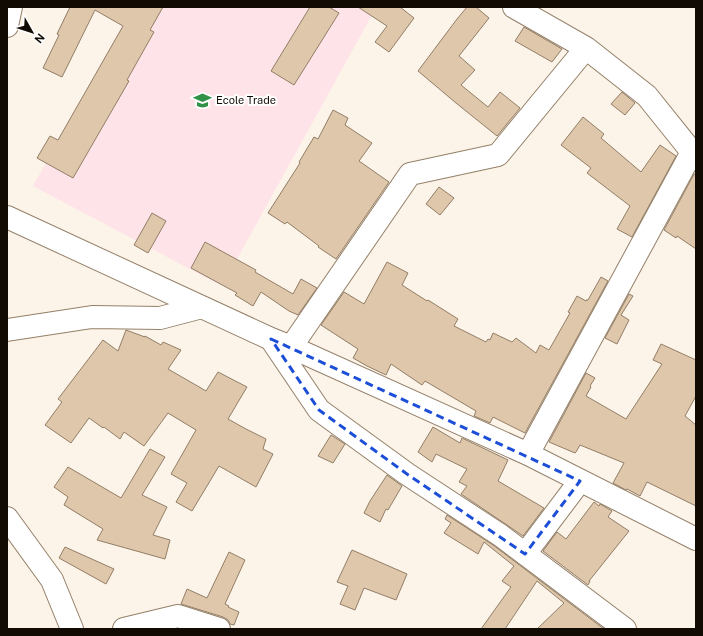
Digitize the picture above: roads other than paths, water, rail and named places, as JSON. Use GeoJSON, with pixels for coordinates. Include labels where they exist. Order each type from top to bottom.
{"type":"FeatureCollection","features":[{"type":"Feature","properties":{"kind":"street"},"geometry":{"type":"LineString","coordinates":[[7,26],[11,7]]}},
{"type":"Feature","properties":{"kind":"street"},"geometry":{"type":"LineString","coordinates":[[514,7],[586,48],[647,96],[694,154],[528,454]]}},
{"type":"Feature","properties":{"kind":"street"},"geometry":{"type":"LineString","coordinates":[[291,347],[410,174],[498,155],[586,48]]}},
{"type":"Feature","properties":{"kind":"street"},"geometry":{"type":"LineString","coordinates":[[7,217],[271,339],[528,454],[696,540]]}},
{"type":"Feature","properties":{"kind":"street"},"geometry":{"type":"LineString","coordinates":[[7,330],[92,317],[160,318],[202,307]]}},
{"type":"Feature","properties":{"kind":"street"},"geometry":{"type":"LineString","coordinates":[[271,339],[320,410],[407,474],[500,535],[625,629]]}},
{"type":"Feature","properties":{"kind":"street"},"geometry":{"type":"LineString","coordinates":[[525,554],[580,481]]}},
{"type":"Feature","properties":{"kind":"street"},"geometry":{"type":"LineString","coordinates":[[7,518],[52,580],[72,629]]}},
{"type":"Feature","properties":{"kind":"street"},"geometry":{"type":"LineString","coordinates":[[127,628],[178,616],[219,629]]}},
{"type":"Feature","properties":{"kind":"place","name":"Ecole Trade"},"geometry":{"type":"Point","coordinates":[203,100]}}]}
